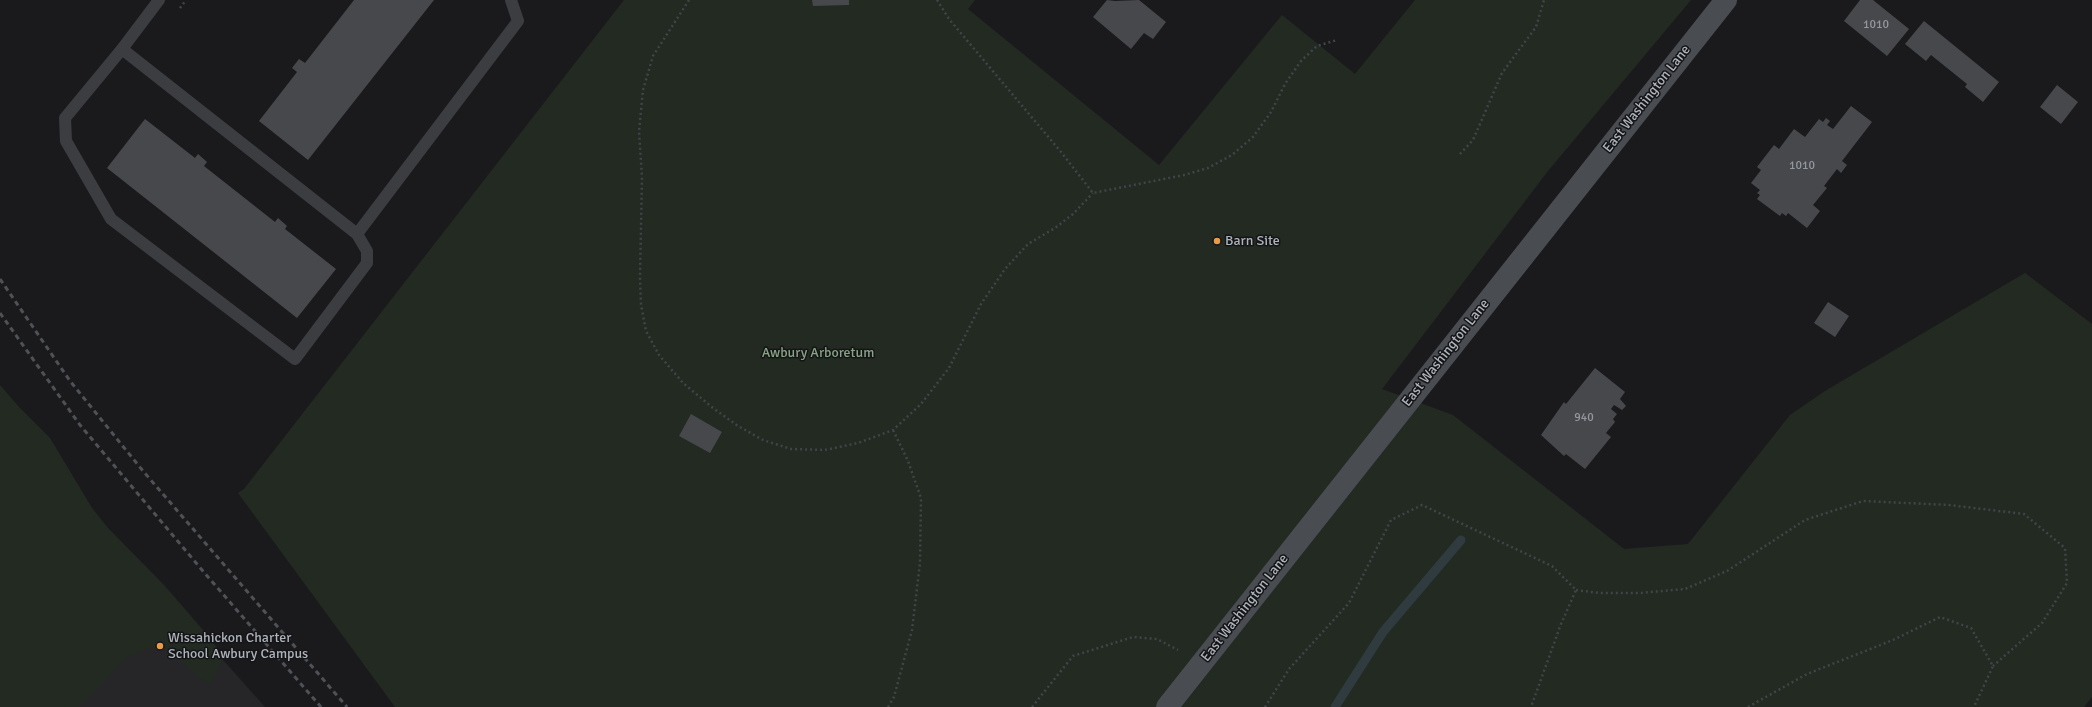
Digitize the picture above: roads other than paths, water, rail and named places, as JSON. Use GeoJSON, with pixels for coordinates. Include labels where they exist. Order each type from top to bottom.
{"type":"FeatureCollection","features":[{"type":"Feature","properties":{"kind":"main road","name":"East Washington Lane"},"geometry":{"type":"LineString","coordinates":[[1167,707],[1726,0]]}},
{"type":"Feature","properties":{"kind":"lane"},"geometry":{"type":"LineString","coordinates":[[122,48],[357,234],[366,251],[367,263],[295,359],[111,219],[66,141],[65,118],[159,0]]}},
{"type":"Feature","properties":{"kind":"lane"},"geometry":{"type":"LineString","coordinates":[[357,234],[518,22],[511,0]]}},
{"type":"Feature","properties":{"kind":"waterway"},"geometry":{"type":"LineString","coordinates":[[1335,707],[1383,632],[1461,540]]}},
{"type":"Feature","properties":{"kind":"railway"},"geometry":{"type":"LineString","coordinates":[[0,279],[70,381],[143,471],[347,707]]}},
{"type":"Feature","properties":{"kind":"railway"},"geometry":{"type":"LineString","coordinates":[[0,313],[80,425],[202,570],[321,707]]}},
{"type":"Feature","properties":{"kind":"place","name":"Barn Site"},"geometry":{"type":"Point","coordinates":[1217,241]}},
{"type":"Feature","properties":{"kind":"place","name":"Wissahickon Charter School Awbury Campus"},"geometry":{"type":"Point","coordinates":[160,646]}},
{"type":"Feature","properties":{"kind":"park label","name":"Awbury Arboretum"},"geometry":{"type":"Point","coordinates":[818,353]}}]}
